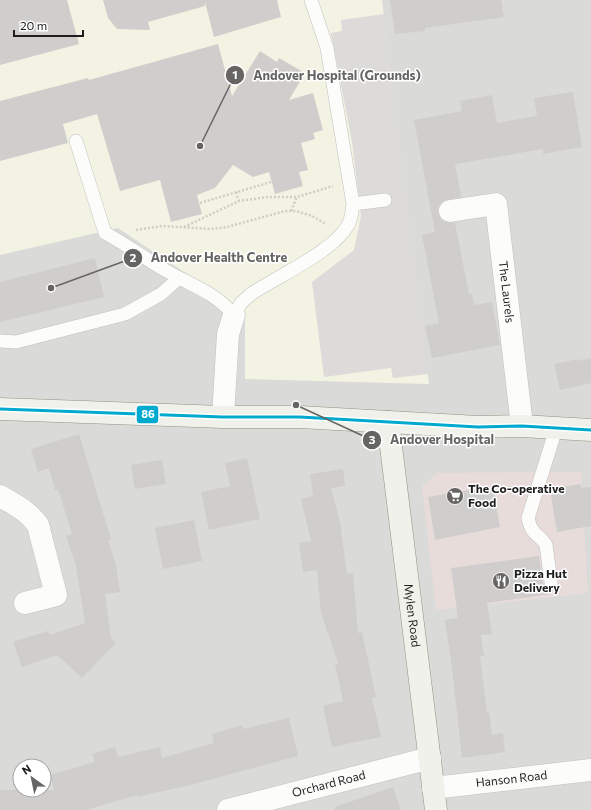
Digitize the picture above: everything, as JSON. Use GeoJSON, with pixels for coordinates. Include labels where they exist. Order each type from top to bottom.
{"type":"FeatureCollection","features":[{"type":"Feature","properties":{"kind":"street","name":"The Laurels"},"geometry":{"type":"LineString","coordinates":[[450,211],[496,204],[522,426]]}},
{"type":"Feature","properties":{"kind":"street"},"geometry":{"type":"LineString","coordinates":[[224,417],[228,334],[234,315]]}},
{"type":"Feature","properties":{"kind":"street"},"geometry":{"type":"LineString","coordinates":[[0,409],[224,417],[300,417],[478,427],[522,426],[591,430]]}},
{"type":"Feature","properties":{"kind":"street","name":"Mylen Road"},"geometry":{"type":"LineString","coordinates":[[388,422],[436,810]]}},
{"type":"Feature","properties":{"kind":"street"},"geometry":{"type":"LineString","coordinates":[[0,496],[23,509],[38,525],[56,595],[26,603]]}},
{"type":"Feature","properties":{"kind":"street","name":"Orchard Road"},"geometry":{"type":"LineString","coordinates":[[228,810],[430,758]]}},
{"type":"Feature","properties":{"kind":"street","name":"Hanson Road"},"geometry":{"type":"LineString","coordinates":[[433,788],[591,770]]}},
{"type":"Feature","properties":{"kind":"lane"},"geometry":{"type":"LineString","coordinates":[[76,140],[105,233],[179,278],[212,295],[222,302],[234,315],[241,303],[251,294],[332,246],[343,233],[352,218],[353,204],[327,48],[311,0]]}},
{"type":"Feature","properties":{"kind":"lane"},"geometry":{"type":"LineString","coordinates":[[353,204],[385,200]]}},
{"type":"Feature","properties":{"kind":"lane"},"geometry":{"type":"LineString","coordinates":[[0,341],[16,342],[125,314],[161,294],[179,278]]}},
{"type":"Feature","properties":{"kind":"lane"},"geometry":{"type":"LineString","coordinates":[[551,582],[546,545],[543,540],[532,532],[528,518],[556,429]]}},
{"type":"Feature","properties":{"kind":"path"},"geometry":{"type":"LineString","coordinates":[[184,228],[239,201],[268,197],[297,197],[349,180]]}},
{"type":"Feature","properties":{"kind":"path"},"geometry":{"type":"LineString","coordinates":[[200,203],[272,182]]}},
{"type":"Feature","properties":{"kind":"path"},"geometry":{"type":"LineString","coordinates":[[236,192],[239,201]]}},
{"type":"Feature","properties":{"kind":"path"},"geometry":{"type":"LineString","coordinates":[[291,211],[297,197]]}},
{"type":"Feature","properties":{"kind":"path"},"geometry":{"type":"LineString","coordinates":[[123,243],[134,230],[162,226],[211,229],[227,227],[291,211],[312,216],[343,233]]}},
{"type":"Feature","properties":{"kind":"shaded area"},"geometry":{"type":"Polygon","coordinates":[[[0,0],[591,0],[591,810],[0,810],[0,0]]]}},
{"type":"Feature","properties":{"kind":"shaded area"},"geometry":{"type":"Polygon","coordinates":[[[0,0],[382,0],[429,384],[245,379],[245,313],[118,228],[0,255],[0,0]]]}},
{"type":"Feature","properties":{"kind":"shaded area"},"geometry":{"type":"Polygon","coordinates":[[[384,14],[429,374],[393,378],[391,368],[324,377],[312,282],[354,250],[361,216],[352,142],[331,33],[342,31],[341,20],[384,14]]]}},
{"type":"Feature","properties":{"kind":"shaded area"},"geometry":{"type":"Polygon","coordinates":[[[581,472],[588,593],[436,610],[422,486],[437,473],[581,472]]]}},
{"type":"Feature","properties":{"kind":"building"},"geometry":{"type":"Polygon","coordinates":[[[0,0],[67,0],[79,44],[0,65],[0,0]]]}},
{"type":"Feature","properties":{"kind":"building"},"geometry":{"type":"Polygon","coordinates":[[[103,0],[277,0],[281,17],[214,37],[205,2],[205,6],[148,22],[150,30],[117,29],[108,18],[103,0]]]}},
{"type":"Feature","properties":{"kind":"building"},"geometry":{"type":"Polygon","coordinates":[[[390,0],[501,0],[504,17],[425,28],[425,31],[395,34],[390,0]]]}},
{"type":"Feature","properties":{"kind":"building"},"geometry":{"type":"Polygon","coordinates":[[[218,44],[232,96],[260,51],[277,62],[279,58],[305,73],[289,100],[313,93],[323,130],[313,133],[315,139],[301,143],[308,170],[299,172],[303,186],[275,194],[269,172],[253,177],[233,165],[215,188],[197,195],[202,214],[171,222],[160,180],[120,191],[97,114],[63,124],[68,143],[0,161],[0,101],[88,78],[89,80],[218,44]]]}},
{"type":"Feature","properties":{"kind":"building"},"geometry":{"type":"Polygon","coordinates":[[[573,92],[582,147],[543,154],[543,149],[455,164],[461,197],[443,201],[438,207],[438,213],[441,219],[445,222],[455,223],[469,294],[472,294],[474,305],[492,302],[500,345],[432,358],[425,326],[439,323],[422,235],[435,232],[414,120],[462,111],[460,101],[492,95],[497,123],[537,116],[534,98],[573,92]]]}},
{"type":"Feature","properties":{"kind":"building"},"geometry":{"type":"Polygon","coordinates":[[[95,258],[104,297],[0,322],[0,282],[95,258]]]}},
{"type":"Feature","properties":{"kind":"building"},"geometry":{"type":"Polygon","coordinates":[[[591,358],[591,383],[560,390],[554,364],[591,358]]]}},
{"type":"Feature","properties":{"kind":"building"},"geometry":{"type":"Polygon","coordinates":[[[79,434],[111,539],[108,540],[116,565],[120,592],[105,594],[111,638],[116,643],[82,678],[57,655],[22,667],[13,642],[48,631],[50,635],[85,623],[76,566],[66,536],[72,534],[58,489],[55,490],[49,468],[38,472],[31,449],[79,434]]]}},
{"type":"Feature","properties":{"kind":"building"},"geometry":{"type":"Polygon","coordinates":[[[247,458],[260,519],[209,530],[201,492],[230,486],[225,463],[247,458]]]}},
{"type":"Feature","properties":{"kind":"building"},"geometry":{"type":"Polygon","coordinates":[[[162,460],[166,484],[135,489],[131,465],[162,460]]]}},
{"type":"Feature","properties":{"kind":"building"},"geometry":{"type":"Polygon","coordinates":[[[343,469],[345,486],[331,488],[340,522],[347,574],[353,573],[358,633],[362,632],[376,697],[372,698],[381,737],[332,747],[323,706],[343,701],[335,664],[338,663],[321,613],[317,570],[303,572],[299,543],[311,541],[301,499],[313,496],[310,474],[343,469]]]}},
{"type":"Feature","properties":{"kind":"building"},"geometry":{"type":"Polygon","coordinates":[[[581,484],[581,488],[591,487],[591,526],[557,532],[550,489],[581,484]]]}},
{"type":"Feature","properties":{"kind":"building"},"geometry":{"type":"Polygon","coordinates":[[[493,486],[500,527],[435,540],[428,497],[493,486]]]}},
{"type":"Feature","properties":{"kind":"building"},"geometry":{"type":"Polygon","coordinates":[[[194,520],[202,561],[163,569],[155,528],[194,520]]]}},
{"type":"Feature","properties":{"kind":"building"},"geometry":{"type":"Polygon","coordinates":[[[539,556],[543,583],[545,587],[550,590],[551,594],[487,603],[492,634],[481,635],[484,656],[480,656],[487,713],[489,712],[492,735],[503,733],[505,752],[462,758],[445,620],[458,618],[451,568],[539,556]]]}},
{"type":"Feature","properties":{"kind":"building"},"geometry":{"type":"Polygon","coordinates":[[[289,718],[298,756],[190,785],[137,797],[137,795],[86,810],[0,810],[0,790],[12,790],[12,798],[52,798],[52,790],[54,790],[52,774],[95,762],[92,754],[115,747],[118,757],[160,747],[162,758],[214,743],[212,734],[242,725],[243,729],[289,718]]]}},
{"type":"Feature","properties":{"kind":"building"},"geometry":{"type":"Polygon","coordinates":[[[393,787],[401,810],[335,810],[335,807],[393,787]]]}},
{"type":"Feature","properties":{"kind":"transit line","name":"86"},"geometry":{"type":"LineString","coordinates":[[0,409],[223,417],[300,417],[478,427],[522,426],[591,430]]}},
{"type":"Feature","properties":{"kind":"place","name":"Andover Hospital (Grounds)"},"geometry":{"type":"Point","coordinates":[200,146]}},
{"type":"Feature","properties":{"kind":"place","name":"Andover Health Centre"},"geometry":{"type":"Point","coordinates":[51,288]}},
{"type":"Feature","properties":{"kind":"place","name":"Andover Hospital"},"geometry":{"type":"Point","coordinates":[296,405]}},
{"type":"Feature","properties":{"kind":"place","name":"The Co-operative Food"},"geometry":{"type":"Point","coordinates":[455,496]}},
{"type":"Feature","properties":{"kind":"place","name":"Pizza Hut Delivery"},"geometry":{"type":"Point","coordinates":[501,581]}}]}
